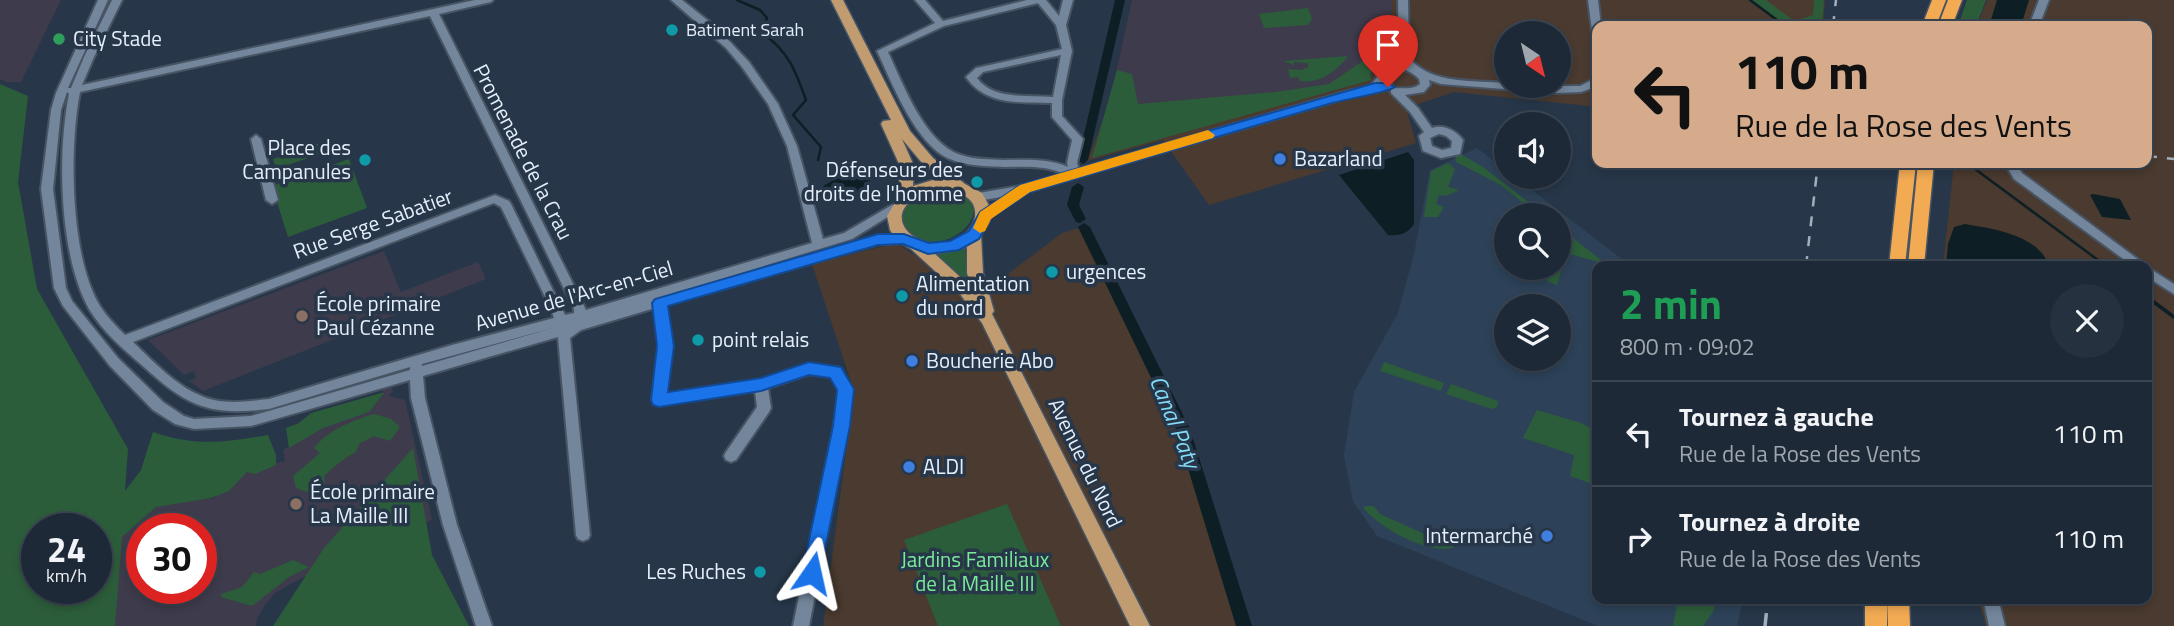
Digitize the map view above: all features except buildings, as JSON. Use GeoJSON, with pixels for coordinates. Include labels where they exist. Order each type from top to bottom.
{"type":"FeatureCollection","features":[{"type":"Feature","properties":{"kind":"highway"},"geometry":{"type":"LineString","coordinates":[[1931,21],[1939,0]]}},
{"type":"Feature","properties":{"kind":"highway"},"geometry":{"type":"LineString","coordinates":[[1947,21],[1955,0]]}},
{"type":"Feature","properties":{"kind":"highway"},"geometry":{"type":"LineString","coordinates":[[1898,261],[1907,168]]}},
{"type":"Feature","properties":{"kind":"highway"},"geometry":{"type":"LineString","coordinates":[[1916,261],[1926,168]]}},
{"type":"Feature","properties":{"kind":"highway"},"geometry":{"type":"LineString","coordinates":[[1876,604],[1876,626]]}},
{"type":"Feature","properties":{"kind":"highway"},"geometry":{"type":"LineString","coordinates":[[1898,604],[1899,626]]}},
{"type":"Feature","properties":{"kind":"main road"},"geometry":{"type":"LineString","coordinates":[[827,0],[907,166],[894,225],[910,242],[941,248],[965,242],[982,226],[985,216],[983,206],[977,197],[928,161],[904,134],[837,0]]}},
{"type":"Feature","properties":{"kind":"main road"},"geometry":{"type":"LineString","coordinates":[[901,202],[933,186],[962,188]]}},
{"type":"Feature","properties":{"kind":"main road","name":"Avenue du Nord"},"geometry":{"type":"LineString","coordinates":[[974,235],[975,272],[988,320]]}},
{"type":"Feature","properties":{"kind":"main road","name":"Avenue du Nord"},"geometry":{"type":"LineString","coordinates":[[910,242],[965,290],[988,320],[1140,626]]}},
{"type":"Feature","properties":{"kind":"street"},"geometry":{"type":"LineString","coordinates":[[61,93],[103,0]]}},
{"type":"Feature","properties":{"kind":"street","name":"Avenue de l'Arc-en-Ciel"},"geometry":{"type":"LineString","coordinates":[[117,0],[75,90],[68,167],[79,268],[95,309],[125,340],[191,399],[218,407],[239,408],[269,404],[562,325],[580,316],[819,245],[864,229],[901,202]]}},
{"type":"Feature","properties":{"kind":"street"},"geometry":{"type":"LineString","coordinates":[[61,93],[488,0]]}},
{"type":"Feature","properties":{"kind":"street"},"geometry":{"type":"LineString","coordinates":[[676,0],[727,44],[772,103],[792,144],[819,245]]}},
{"type":"Feature","properties":{"kind":"street"},"geometry":{"type":"LineString","coordinates":[[920,0],[941,24]]}},
{"type":"Feature","properties":{"kind":"street"},"geometry":{"type":"LineString","coordinates":[[1040,0],[1061,25],[1067,51],[1057,100],[1057,117],[1078,139],[1072,163],[1073,173],[1061,167],[999,164],[947,152],[920,121],[882,51],[941,24],[1040,0]]}},
{"type":"Feature","properties":{"kind":"street"},"geometry":{"type":"LineString","coordinates":[[1061,25],[1068,0]]}},
{"type":"Feature","properties":{"kind":"street"},"geometry":{"type":"LineString","coordinates":[[1403,0],[1404,58],[1420,76]]}},
{"type":"Feature","properties":{"kind":"street"},"geometry":{"type":"LineString","coordinates":[[1592,0],[1595,21]]}},
{"type":"Feature","properties":{"kind":"street"},"geometry":{"type":"LineString","coordinates":[[2036,21],[2044,0]]}},
{"type":"Feature","properties":{"kind":"street","name":"Promenade de la Crau"},"geometry":{"type":"LineString","coordinates":[[433,12],[580,316]]}},
{"type":"Feature","properties":{"kind":"street"},"geometry":{"type":"LineString","coordinates":[[1057,100],[987,94],[975,86],[971,77],[979,70],[1067,51]]}},
{"type":"Feature","properties":{"kind":"street"},"geometry":{"type":"LineString","coordinates":[[1385,86],[1385,71],[1404,58]]}},
{"type":"Feature","properties":{"kind":"street"},"geometry":{"type":"LineString","coordinates":[[1395,66],[1441,81],[1556,90],[1581,89],[1592,85]]}},
{"type":"Feature","properties":{"kind":"street"},"geometry":{"type":"LineString","coordinates":[[1414,110],[1412,93],[1420,76]]}},
{"type":"Feature","properties":{"kind":"street"},"geometry":{"type":"LineString","coordinates":[[1385,86],[1414,110],[1429,132]]}},
{"type":"Feature","properties":{"kind":"street"},"geometry":{"type":"LineString","coordinates":[[977,197],[1025,189],[1073,173],[1385,86],[1412,93]]}},
{"type":"Feature","properties":{"kind":"street","name":"Avenue de l'Arc-en-Ciel"},"geometry":{"type":"LineString","coordinates":[[61,93],[47,189],[60,288],[67,303],[114,362],[158,406],[180,420],[194,424],[236,423],[416,366]]}},
{"type":"Feature","properties":{"kind":"street"},"geometry":{"type":"LineString","coordinates":[[256,139],[272,200]]}},
{"type":"Feature","properties":{"kind":"street"},"geometry":{"type":"LineString","coordinates":[[2013,168],[2018,176],[2134,261]]}},
{"type":"Feature","properties":{"kind":"street"},"geometry":{"type":"LineString","coordinates":[[985,216],[1025,189]]}},
{"type":"Feature","properties":{"kind":"street","name":"Rue Serge Sabatier"},"geometry":{"type":"LineString","coordinates":[[125,340],[495,199],[506,204],[562,325]]}},
{"type":"Feature","properties":{"kind":"street","name":"Avenue de l'Arc-en-Ciel"},"geometry":{"type":"LineString","coordinates":[[580,316],[660,303],[878,240],[910,242]]}},
{"type":"Feature","properties":{"kind":"street"},"geometry":{"type":"LineString","coordinates":[[2152,275],[2174,290]]}},
{"type":"Feature","properties":{"kind":"street"},"geometry":{"type":"LineString","coordinates":[[660,303],[665,346],[659,400],[761,385],[809,369],[835,372],[845,389],[841,426],[801,626]]}},
{"type":"Feature","properties":{"kind":"street"},"geometry":{"type":"LineString","coordinates":[[580,316],[564,336],[583,535]]}},
{"type":"Feature","properties":{"kind":"street"},"geometry":{"type":"LineString","coordinates":[[416,366],[418,398],[450,525],[484,626]]}},
{"type":"Feature","properties":{"kind":"street"},"geometry":{"type":"LineString","coordinates":[[731,456],[764,408],[761,385]]}},
{"type":"Feature","properties":{"kind":"street"},"geometry":{"type":"LineString","coordinates":[[1992,604],[1997,626]]}},
{"type":"Feature","properties":{"kind":"shaded area"},"geometry":{"type":"Polygon","coordinates":[[[0,0],[61,0],[21,82],[6,82],[0,79],[0,0]]]}},
{"type":"Feature","properties":{"kind":"shaded area"},"geometry":{"type":"Polygon","coordinates":[[[1132,0],[1825,0],[1823,21],[1592,21],[1592,106],[1512,98],[1572,98],[1572,21],[1494,21],[1494,96],[1454,92],[1406,108],[1416,143],[1209,205],[1163,140],[1087,161],[1109,106],[1132,0]]]}},
{"type":"Feature","properties":{"kind":"shaded area"},"geometry":{"type":"Polygon","coordinates":[[[1132,0],[1392,0],[1392,59],[1376,65],[1370,80],[1318,95],[1109,106],[1132,0]]]}},
{"type":"Feature","properties":{"kind":"shaded area"},"geometry":{"type":"Polygon","coordinates":[[[1987,0],[2174,0],[2174,626],[1986,626],[1979,604],[2152,604],[2152,261],[1944,261],[1953,168],[2152,168],[2152,21],[1979,21],[1987,0]]]}},
{"type":"Feature","properties":{"kind":"shaded area"},"geometry":{"type":"Polygon","coordinates":[[[1997,0],[2029,0],[2023,21],[1991,21],[1997,0]]]}},
{"type":"Feature","properties":{"kind":"shaded area"},"geometry":{"type":"Polygon","coordinates":[[[1477,148],[1494,161],[1494,189],[1531,189],[1549,203],[1494,203],[1494,280],[1571,280],[1571,220],[1624,261],[1592,261],[1592,604],[1742,604],[1737,626],[1598,626],[1377,536],[1353,501],[1344,455],[1354,392],[1398,313],[1414,254],[1430,170],[1477,148]]]}},
{"type":"Feature","properties":{"kind":"shaded area"},"geometry":{"type":"Polygon","coordinates":[[[1408,152],[1414,160],[1414,224],[1403,234],[1388,235],[1339,175],[1408,152]]]}},
{"type":"Feature","properties":{"kind":"shaded area"},"geometry":{"type":"Polygon","coordinates":[[[845,174],[874,175],[864,187],[851,194],[837,194],[823,186],[845,174]]]}},
{"type":"Feature","properties":{"kind":"shaded area"},"geometry":{"type":"Polygon","coordinates":[[[2090,195],[2120,199],[2131,220],[2102,217],[2090,195]]]}},
{"type":"Feature","properties":{"kind":"shaded area"},"geometry":{"type":"Polygon","coordinates":[[[1965,224],[2014,235],[2036,247],[2046,261],[1946,261],[1948,244],[1954,227],[1965,224]]]}},
{"type":"Feature","properties":{"kind":"shaded area"},"geometry":{"type":"Polygon","coordinates":[[[1079,228],[1177,431],[1240,626],[823,626],[854,391],[812,264],[896,243],[927,263],[944,295],[1000,280],[1062,233],[1079,228]]]}},
{"type":"Feature","properties":{"kind":"shaded area","name":"École primaire Paul Cézanne"},"geometry":{"type":"Polygon","coordinates":[[[384,251],[401,292],[478,262],[486,279],[203,391],[189,381],[196,378],[194,371],[184,375],[148,340],[384,251]]]}},
{"type":"Feature","properties":{"kind":"shaded area","name":"École primaire La Maille III"},"geometry":{"type":"Polygon","coordinates":[[[392,387],[393,391],[389,396],[405,400],[432,520],[355,552],[275,593],[265,605],[256,626],[113,626],[112,509],[214,498],[244,472],[285,461],[283,450],[312,433],[349,417],[369,412],[385,388],[392,387]]]}},
{"type":"Feature","properties":{"kind":"green space"},"geometry":{"type":"Polygon","coordinates":[[[1752,0],[1766,0],[1794,21],[1780,21],[1752,0]]]}},
{"type":"Feature","properties":{"kind":"green space"},"geometry":{"type":"Polygon","coordinates":[[[1814,0],[1824,0],[1822,21],[1794,21],[1813,15],[1814,0]]]}},
{"type":"Feature","properties":{"kind":"green space"},"geometry":{"type":"Polygon","coordinates":[[[1967,0],[1986,0],[1978,21],[1960,21],[1967,0]]]}},
{"type":"Feature","properties":{"kind":"green space"},"geometry":{"type":"Polygon","coordinates":[[[1308,8],[1312,19],[1308,25],[1264,28],[1259,14],[1308,8]]]}},
{"type":"Feature","properties":{"kind":"green space"},"geometry":{"type":"Polygon","coordinates":[[[1392,30],[1392,60],[1374,67],[1371,80],[1092,158],[1117,70],[1132,74],[1138,104],[1276,92],[1329,84],[1379,50],[1377,34],[1392,30]]]}},
{"type":"Feature","properties":{"kind":"green space"},"geometry":{"type":"Polygon","coordinates":[[[1348,56],[1327,76],[1314,81],[1299,81],[1299,77],[1290,78],[1288,69],[1301,70],[1309,67],[1307,63],[1294,62],[1294,65],[1283,61],[1348,56]]]}},
{"type":"Feature","properties":{"kind":"green space"},"geometry":{"type":"Polygon","coordinates":[[[0,84],[28,96],[18,182],[37,289],[128,449],[125,491],[141,470],[153,432],[183,440],[210,442],[268,435],[276,455],[276,465],[255,474],[247,472],[229,491],[211,498],[156,507],[149,513],[126,513],[115,626],[0,626],[0,84]]]}},
{"type":"Feature","properties":{"kind":"green space"},"geometry":{"type":"Polygon","coordinates":[[[332,139],[335,149],[276,169],[273,159],[332,139]]]}},
{"type":"Feature","properties":{"kind":"green space"},"geometry":{"type":"Polygon","coordinates":[[[1459,153],[1483,167],[1494,176],[1494,181],[1456,162],[1455,156],[1459,153]]]}},
{"type":"Feature","properties":{"kind":"green space"},"geometry":{"type":"Polygon","coordinates":[[[349,159],[367,208],[288,237],[272,186],[349,159]]]}},
{"type":"Feature","properties":{"kind":"green space"},"geometry":{"type":"Polygon","coordinates":[[[1448,163],[1455,169],[1448,187],[1459,190],[1446,196],[1439,195],[1436,204],[1444,207],[1438,217],[1424,217],[1431,171],[1448,163]]]}},
{"type":"Feature","properties":{"kind":"green space"},"geometry":{"type":"Polygon","coordinates":[[[941,189],[963,195],[972,206],[972,218],[964,229],[950,238],[934,242],[917,238],[902,224],[904,209],[919,195],[941,189]]]}},
{"type":"Feature","properties":{"kind":"green space"},"geometry":{"type":"Polygon","coordinates":[[[1506,189],[1511,189],[1530,203],[1523,203],[1506,189]]]}},
{"type":"Feature","properties":{"kind":"green space"},"geometry":{"type":"Polygon","coordinates":[[[1571,236],[1602,261],[1571,254],[1571,236]]]}},
{"type":"Feature","properties":{"kind":"green space"},"geometry":{"type":"Polygon","coordinates":[[[965,246],[967,282],[936,256],[937,252],[965,246]]]}},
{"type":"Feature","properties":{"kind":"green space"},"geometry":{"type":"Polygon","coordinates":[[[1547,280],[1558,280],[1557,285],[1547,280]]]}},
{"type":"Feature","properties":{"kind":"green space"},"geometry":{"type":"Polygon","coordinates":[[[1384,362],[1444,383],[1441,391],[1380,371],[1384,362]]]}},
{"type":"Feature","properties":{"kind":"green space"},"geometry":{"type":"Polygon","coordinates":[[[1451,384],[1498,401],[1497,407],[1492,409],[1446,394],[1451,384]]]}},
{"type":"Feature","properties":{"kind":"green space"},"geometry":{"type":"Polygon","coordinates":[[[384,393],[369,412],[323,428],[289,448],[286,428],[299,423],[311,413],[384,393]]]}},
{"type":"Feature","properties":{"kind":"green space"},"geometry":{"type":"Polygon","coordinates":[[[1537,410],[1592,429],[1592,484],[1570,476],[1574,455],[1523,438],[1537,410]]]}},
{"type":"Feature","properties":{"kind":"green space"},"geometry":{"type":"Polygon","coordinates":[[[374,414],[391,419],[400,427],[390,441],[374,436],[359,444],[356,452],[324,476],[326,489],[313,494],[296,488],[293,476],[320,453],[314,448],[319,442],[341,427],[374,414]]]}},
{"type":"Feature","properties":{"kind":"green space"},"geometry":{"type":"Polygon","coordinates":[[[413,448],[432,555],[469,626],[273,626],[324,548],[413,448]]]}},
{"type":"Feature","properties":{"kind":"green space","name":"Jardins Familiaux de la Maille III"},"geometry":{"type":"Polygon","coordinates":[[[1007,504],[1061,626],[938,626],[904,540],[1007,504]]]}},
{"type":"Feature","properties":{"kind":"green space"},"geometry":{"type":"Polygon","coordinates":[[[1374,506],[1380,514],[1442,542],[1446,535],[1456,538],[1453,548],[1429,547],[1404,538],[1371,516],[1363,508],[1374,506]]]}},
{"type":"Feature","properties":{"kind":"green space"},"geometry":{"type":"Polygon","coordinates":[[[293,560],[309,567],[289,577],[252,606],[221,597],[221,594],[242,587],[254,572],[260,574],[293,560]]]}},
{"type":"Feature","properties":{"kind":"green space"},"geometry":{"type":"Polygon","coordinates":[[[1677,604],[1715,604],[1703,626],[1673,626],[1677,604]]]}},
{"type":"Feature","properties":{"kind":"waterway"},"geometry":{"type":"LineString","coordinates":[[737,0],[760,10],[767,18],[762,33],[785,54],[795,71],[806,100],[793,115],[821,147],[818,160]]}},
{"type":"Feature","properties":{"kind":"waterway"},"geometry":{"type":"LineString","coordinates":[[1083,160],[1120,0]]}},
{"type":"Feature","properties":{"kind":"waterway"},"geometry":{"type":"LineString","coordinates":[[1750,0],[1778,21]]}},
{"type":"Feature","properties":{"kind":"waterway"},"geometry":{"type":"LineString","coordinates":[[1974,168],[2099,261]]}},
{"type":"Feature","properties":{"kind":"waterway","name":"Canal Paty"},"geometry":{"type":"LineString","coordinates":[[1078,187],[1073,205],[1080,219]]}},
{"type":"Feature","properties":{"kind":"waterway","name":"Canal Paty"},"geometry":{"type":"LineString","coordinates":[[1084,227],[1183,429],[1244,626]]}},
{"type":"Feature","properties":{"kind":"waterway"},"geometry":{"type":"LineString","coordinates":[[2152,301],[2174,317]]}},
{"type":"Feature","properties":{"kind":"railway"},"geometry":{"type":"LineString","coordinates":[[1834,21],[1836,0]]}},
{"type":"Feature","properties":{"kind":"railway"},"geometry":{"type":"LineString","coordinates":[[2152,157],[2174,159]]}},
{"type":"Feature","properties":{"kind":"railway"},"geometry":{"type":"LineString","coordinates":[[1807,261],[1817,168]]}},
{"type":"Feature","properties":{"kind":"railway"},"geometry":{"type":"LineString","coordinates":[[1765,626],[1767,604]]}},
{"type":"Feature","properties":{"kind":"slow traffic"},"geometry":{"type":"LineString","coordinates":[[980,228],[985,216],[1025,189],[1208,135]]}},
{"type":"Feature","properties":{"kind":"place","name":"Batiment Sarah"},"geometry":{"type":"Point","coordinates":[672,30]}},
{"type":"Feature","properties":{"kind":"place","name":"City Stade"},"geometry":{"type":"Point","coordinates":[59,39]}},
{"type":"Feature","properties":{"kind":"place","name":"Bazarland"},"geometry":{"type":"Point","coordinates":[1280,159]}},
{"type":"Feature","properties":{"kind":"place","name":"Place des Campanules"},"geometry":{"type":"Point","coordinates":[365,160]}},
{"type":"Feature","properties":{"kind":"place","name":"Défenseurs des droits de l'homme"},"geometry":{"type":"Point","coordinates":[977,182]}},
{"type":"Feature","properties":{"kind":"place","name":"urgences"},"geometry":{"type":"Point","coordinates":[1052,272]}},
{"type":"Feature","properties":{"kind":"place","name":"Alimentation du nord"},"geometry":{"type":"Point","coordinates":[902,296]}},
{"type":"Feature","properties":{"kind":"place","name":"École primaire Paul Cézanne"},"geometry":{"type":"Point","coordinates":[302,316]}},
{"type":"Feature","properties":{"kind":"place","name":"point relais"},"geometry":{"type":"Point","coordinates":[698,340]}},
{"type":"Feature","properties":{"kind":"place","name":"Boucherie Abo"},"geometry":{"type":"Point","coordinates":[912,361]}},
{"type":"Feature","properties":{"kind":"place","name":"ALDI"},"geometry":{"type":"Point","coordinates":[909,467]}},
{"type":"Feature","properties":{"kind":"place","name":"École primaire La Maille III"},"geometry":{"type":"Point","coordinates":[296,504]}},
{"type":"Feature","properties":{"kind":"place","name":"Intermarché"},"geometry":{"type":"Point","coordinates":[1547,536]}},
{"type":"Feature","properties":{"kind":"place","name":"Les Ruches"},"geometry":{"type":"Point","coordinates":[760,572]}},
{"type":"Feature","properties":{"kind":"route"},"geometry":{"type":"LineString","coordinates":[[812,573],[841,426],[845,389],[835,372],[809,369],[761,385],[659,400],[665,346],[660,303],[878,240],[904,239],[928,248],[953,246],[974,235],[982,226],[985,216],[1025,189],[1327,100],[1375,87],[1388,87]]}}]}
